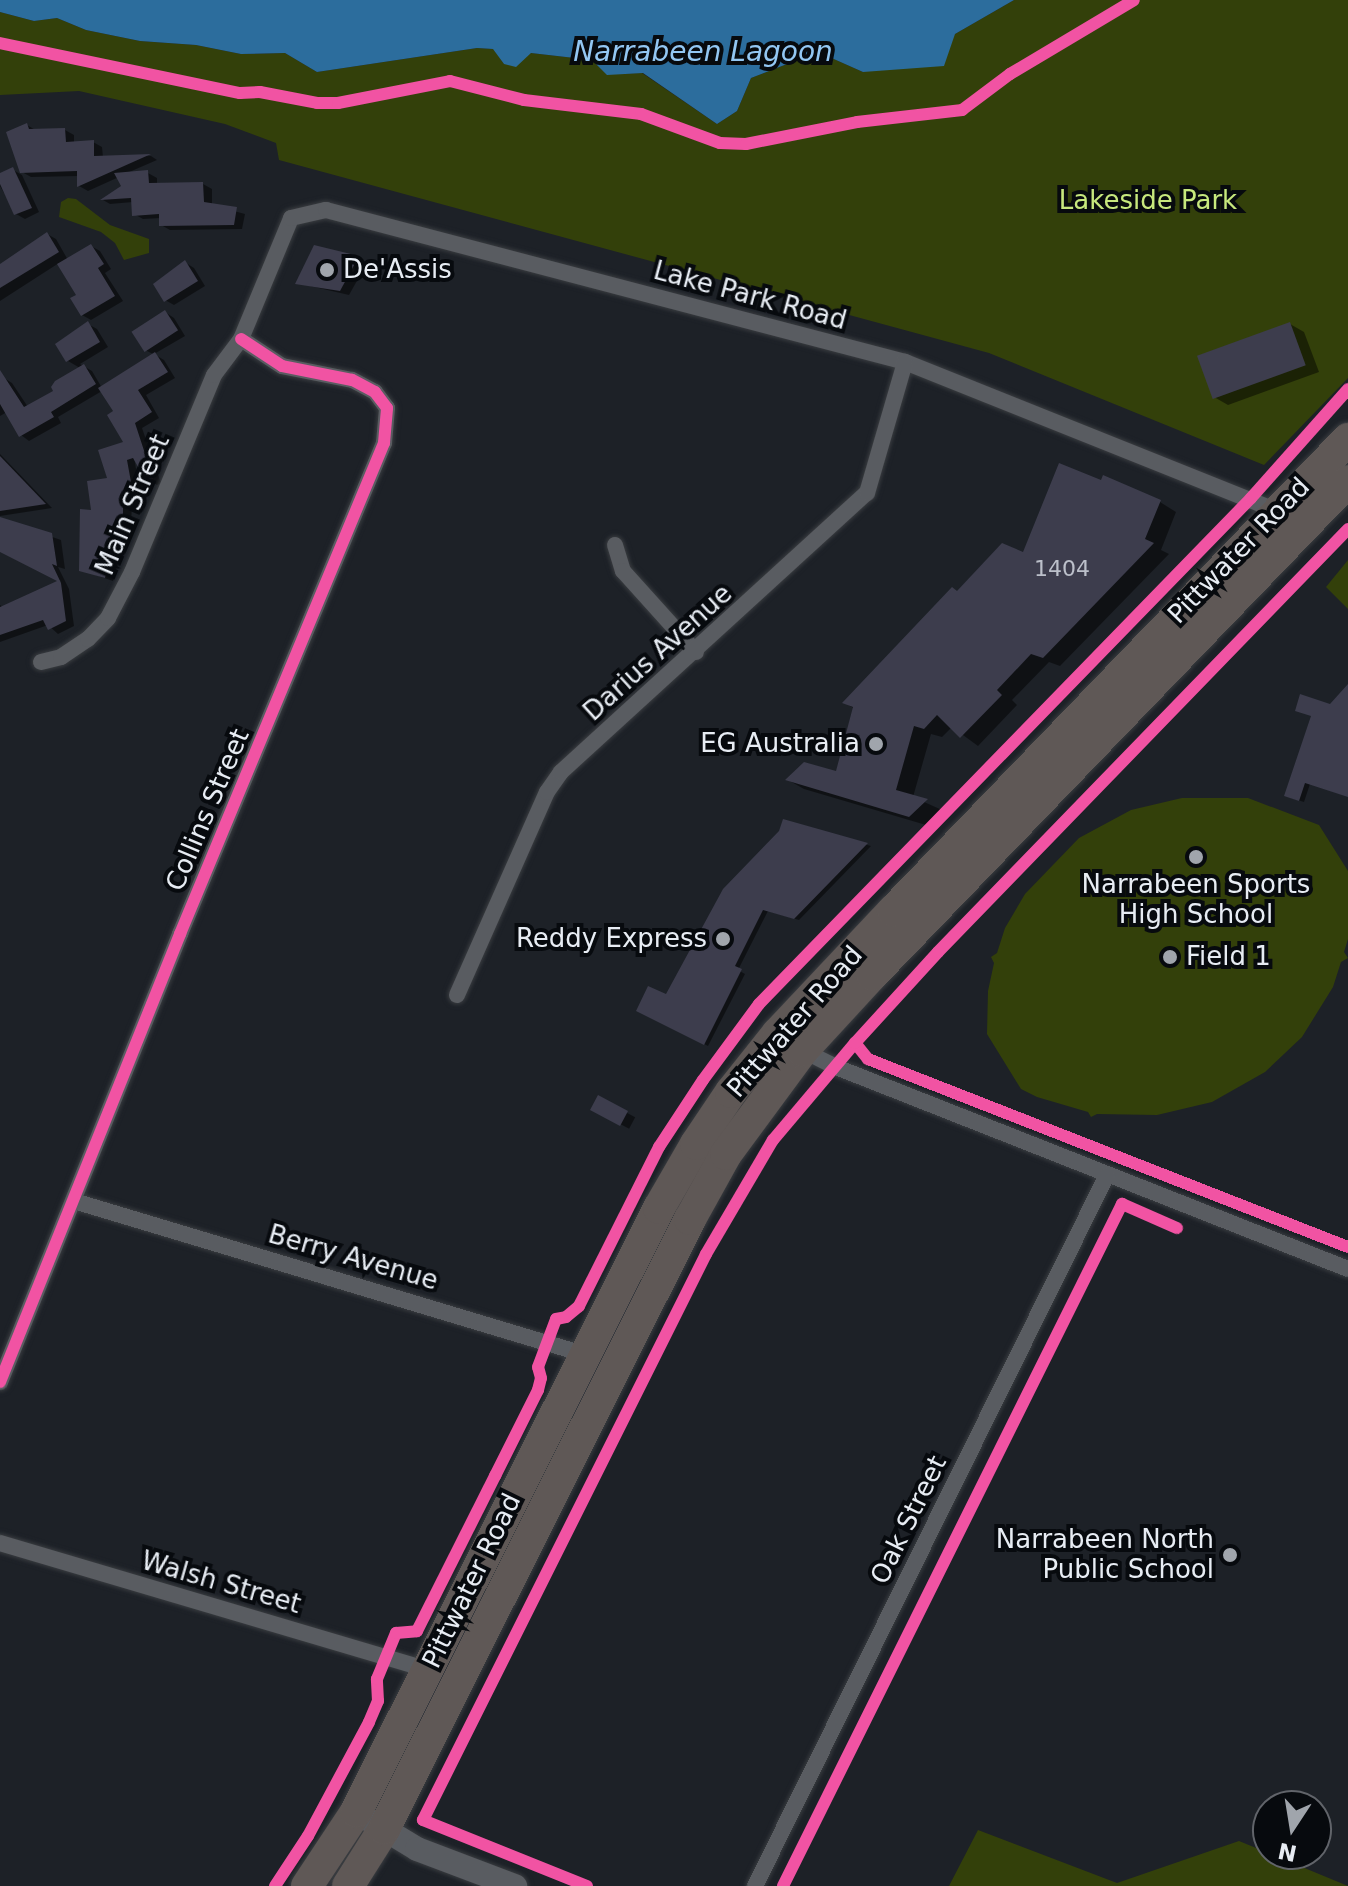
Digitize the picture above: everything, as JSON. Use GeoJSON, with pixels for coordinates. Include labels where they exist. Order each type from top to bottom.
{"type":"FeatureCollection","features":[{"type":"Feature","properties":{"kind":"highway","name":"Pittwater Road"},"geometry":{"type":"LineString","coordinates":[[307,1886],[356,1812],[585,1354],[696,1144],[1291,520],[1348,439]]}},
{"type":"Feature","properties":{"kind":"highway","name":"Pittwater Road"},"geometry":{"type":"LineString","coordinates":[[1291,520],[1348,481]]}},
{"type":"Feature","properties":{"kind":"highway","name":"Pittwater Road"},"geometry":{"type":"LineString","coordinates":[[348,1886],[384,1829],[726,1154],[790,1042]]}},
{"type":"Feature","properties":{"kind":"street","name":"Lake Park Road"},"geometry":{"type":"LineString","coordinates":[[241,339],[291,218],[326,210],[905,362],[1291,520]]}},
{"type":"Feature","properties":{"kind":"street","name":"Main Street"},"geometry":{"type":"LineString","coordinates":[[41,662],[61,657],[88,639],[108,618],[132,572],[214,375],[241,339]]}},
{"type":"Feature","properties":{"kind":"street","name":"Collins Street"},"geometry":{"type":"LineString","coordinates":[[0,1382],[388,426],[387,408],[375,392],[352,380],[282,366],[241,339]]}},
{"type":"Feature","properties":{"kind":"street","name":"Darius Avenue"},"geometry":{"type":"LineString","coordinates":[[457,995],[547,792],[561,772],[867,493],[905,362]]}},
{"type":"Feature","properties":{"kind":"street"},"geometry":{"type":"LineString","coordinates":[[615,545],[623,571],[696,652]]}},
{"type":"Feature","properties":{"kind":"street"},"geometry":{"type":"LineString","coordinates":[[790,1042],[1107,1175],[1348,1269]]}},
{"type":"Feature","properties":{"kind":"street","name":"Oak Street"},"geometry":{"type":"LineString","coordinates":[[755,1886],[1107,1175]]}},
{"type":"Feature","properties":{"kind":"street","name":"Berry Avenue"},"geometry":{"type":"LineString","coordinates":[[74,1201],[585,1354],[617,1367]]}},
{"type":"Feature","properties":{"kind":"street","name":"Walsh Street"},"geometry":{"type":"LineString","coordinates":[[0,1543],[428,1670]]}},
{"type":"Feature","properties":{"kind":"street"},"geometry":{"type":"LineString","coordinates":[[356,1812],[417,1849],[515,1886]]}},
{"type":"Feature","properties":{"kind":"green space","name":"Lakeside Park"},"geometry":{"type":"Polygon","coordinates":[[[1014,0],[1348,0],[1348,378],[1264,465],[989,353],[279,160],[276,143],[225,124],[79,91],[0,95],[0,12],[34,21],[57,18],[86,30],[140,41],[196,45],[241,54],[285,53],[317,72],[477,48],[494,49],[504,64],[531,53],[592,60],[607,74],[642,73],[717,124],[737,111],[751,78],[818,52],[863,72],[955,34],[1014,0]]]}},
{"type":"Feature","properties":{"kind":"green space"},"geometry":{"type":"Polygon","coordinates":[[[68,198],[76,199],[110,225],[149,239],[149,253],[124,260],[115,243],[101,232],[59,217],[61,202],[68,198]]]}},
{"type":"Feature","properties":{"kind":"green space"},"geometry":{"type":"Polygon","coordinates":[[[1348,560],[1348,609],[1326,587],[1348,560]]]}},
{"type":"Feature","properties":{"kind":"green space","name":"Field 1"},"geometry":{"type":"Polygon","coordinates":[[[1182,798],[1248,798],[1319,825],[1348,871],[1348,939],[1344,952],[1348,958],[1341,962],[1333,987],[1302,1037],[1265,1072],[1212,1102],[1157,1115],[1097,1114],[1091,1117],[1088,1112],[1021,1089],[987,1034],[988,991],[994,963],[991,957],[997,953],[1005,928],[1025,894],[1079,838],[1131,810],[1182,798]]]}},
{"type":"Feature","properties":{"kind":"green space"},"geometry":{"type":"Polygon","coordinates":[[[978,1830],[1117,1883],[1239,1841],[1252,1846],[1252,1870],[1309,1870],[1348,1886],[949,1886],[978,1830]]]}},
{"type":"Feature","properties":{"kind":"water","name":"Narrabeen Lagoon"},"geometry":{"type":"Polygon","coordinates":[[[0,0],[1014,0],[955,34],[944,66],[863,72],[818,52],[751,78],[737,111],[717,124],[643,73],[607,75],[592,60],[531,53],[516,67],[504,64],[493,49],[477,48],[317,72],[285,53],[241,54],[196,45],[140,41],[86,30],[57,18],[34,21],[0,12],[0,0]]]}},
{"type":"Feature","properties":{"kind":"building"},"geometry":{"type":"Polygon","coordinates":[[[27,123],[29,129],[65,128],[66,142],[94,140],[94,156],[151,154],[77,187],[77,171],[20,173],[6,132],[27,123]]]}},
{"type":"Feature","properties":{"kind":"building"},"geometry":{"type":"Polygon","coordinates":[[[13,167],[32,208],[14,215],[0,184],[0,173],[13,167]]]}},
{"type":"Feature","properties":{"kind":"building"},"geometry":{"type":"Polygon","coordinates":[[[148,170],[149,183],[203,182],[204,202],[237,207],[234,225],[159,226],[159,214],[132,216],[131,198],[100,200],[121,186],[114,173],[148,170]]]}},
{"type":"Feature","properties":{"kind":"building"},"geometry":{"type":"Polygon","coordinates":[[[47,232],[59,252],[0,288],[0,264],[47,232]]]}},
{"type":"Feature","properties":{"kind":"building"},"geometry":{"type":"Polygon","coordinates":[[[91,244],[104,264],[98,268],[115,296],[81,316],[70,298],[76,295],[57,264],[91,244]]]}},
{"type":"Feature","properties":{"kind":"building","name":"De'Assis"},"geometry":{"type":"Polygon","coordinates":[[[314,245],[359,256],[340,291],[295,284],[314,245]]]}},
{"type":"Feature","properties":{"kind":"building"},"geometry":{"type":"Polygon","coordinates":[[[185,260],[198,281],[164,302],[153,284],[185,260]]]}},
{"type":"Feature","properties":{"kind":"building"},"geometry":{"type":"Polygon","coordinates":[[[165,310],[178,330],[145,352],[131,332],[165,310]]]}},
{"type":"Feature","properties":{"kind":"building"},"geometry":{"type":"Polygon","coordinates":[[[88,321],[100,342],[66,362],[55,344],[88,321]]]}},
{"type":"Feature","properties":{"kind":"building"},"geometry":{"type":"Polygon","coordinates":[[[1290,322],[1306,365],[1213,399],[1197,356],[1290,322]]]}},
{"type":"Feature","properties":{"kind":"building"},"geometry":{"type":"Polygon","coordinates":[[[155,352],[168,372],[138,390],[152,412],[135,423],[153,478],[146,481],[133,458],[127,460],[133,493],[123,495],[123,529],[117,529],[105,578],[79,571],[80,509],[91,510],[87,481],[107,478],[98,450],[123,442],[107,415],[113,411],[98,388],[155,352]]]}},
{"type":"Feature","properties":{"kind":"building"},"geometry":{"type":"Polygon","coordinates":[[[84,364],[96,384],[51,412],[54,417],[19,437],[0,404],[0,370],[24,407],[53,391],[51,387],[55,381],[84,364]]]}},
{"type":"Feature","properties":{"kind":"building"},"geometry":{"type":"Polygon","coordinates":[[[0,456],[46,504],[0,511],[0,456]]]}},
{"type":"Feature","properties":{"kind":"building"},"geometry":{"type":"Polygon","coordinates":[[[1059,463],[1101,480],[1103,475],[1161,500],[1145,539],[1154,543],[1043,658],[1031,654],[997,690],[1002,695],[960,738],[937,715],[924,729],[914,726],[896,790],[928,799],[909,817],[785,780],[804,762],[836,771],[853,707],[842,703],[952,587],[957,591],[1002,543],[1023,552],[1059,463]]]}},
{"type":"Feature","properties":{"kind":"building"},"geometry":{"type":"Polygon","coordinates":[[[0,517],[52,533],[57,566],[52,564],[61,583],[66,621],[48,630],[43,620],[0,635],[0,607],[57,581],[0,552],[0,517]]]}},
{"type":"Feature","properties":{"kind":"building"},"geometry":{"type":"Polygon","coordinates":[[[1348,684],[1348,797],[1305,783],[1299,801],[1284,796],[1311,716],[1295,711],[1300,694],[1330,704],[1348,684]]]}},
{"type":"Feature","properties":{"kind":"building"},"geometry":{"type":"Polygon","coordinates":[[[783,819],[868,843],[794,919],[763,910],[735,966],[742,969],[704,1045],[636,1011],[648,986],[666,994],[723,889],[779,831],[783,819]]]}},
{"type":"Feature","properties":{"kind":"building"},"geometry":{"type":"Polygon","coordinates":[[[598,1095],[628,1111],[620,1126],[590,1110],[598,1095]]]}},
{"type":"Feature","properties":{"kind":"cycle path"},"geometry":{"type":"LineString","coordinates":[[0,43],[240,93],[260,92],[317,103],[338,103],[450,81],[524,100],[641,114],[720,143],[746,144],[857,122],[962,110],[1010,74],[1134,0]]}},
{"type":"Feature","properties":{"kind":"cycle path"},"geometry":{"type":"LineString","coordinates":[[0,1382],[180,934],[384,443],[387,408],[375,392],[352,380],[282,366],[241,339]]}},
{"type":"Feature","properties":{"kind":"cycle path"},"geometry":{"type":"LineString","coordinates":[[275,1886],[308,1836],[369,1722],[378,1701],[377,1679],[396,1633],[417,1631],[538,1390],[541,1378],[538,1367],[556,1319],[566,1317],[579,1306],[659,1147],[703,1080],[759,1004],[1251,498],[1348,389]]}},
{"type":"Feature","properties":{"kind":"cycle path"},"geometry":{"type":"LineString","coordinates":[[587,1886],[423,1820],[706,1254],[773,1140],[855,1043],[938,952],[1348,529]]}},
{"type":"Feature","properties":{"kind":"cycle path"},"geometry":{"type":"LineString","coordinates":[[855,1043],[868,1059],[1348,1247]]}},
{"type":"Feature","properties":{"kind":"cycle path"},"geometry":{"type":"LineString","coordinates":[[783,1886],[1122,1204],[1177,1228]]}},
{"type":"Feature","properties":{"kind":"place","name":"De'Assis"},"geometry":{"type":"Point","coordinates":[327,270]}},
{"type":"Feature","properties":{"kind":"place","name":"EG Australia"},"geometry":{"type":"Point","coordinates":[876,744]}},
{"type":"Feature","properties":{"kind":"place","name":"Narrabeen Sports High School"},"geometry":{"type":"Point","coordinates":[1196,857]}},
{"type":"Feature","properties":{"kind":"place","name":"Reddy Express"},"geometry":{"type":"Point","coordinates":[723,939]}},
{"type":"Feature","properties":{"kind":"place","name":"Field 1"},"geometry":{"type":"Point","coordinates":[1170,957]}},
{"type":"Feature","properties":{"kind":"place","name":"Narrabeen North Public School"},"geometry":{"type":"Point","coordinates":[1230,1555]}}]}
